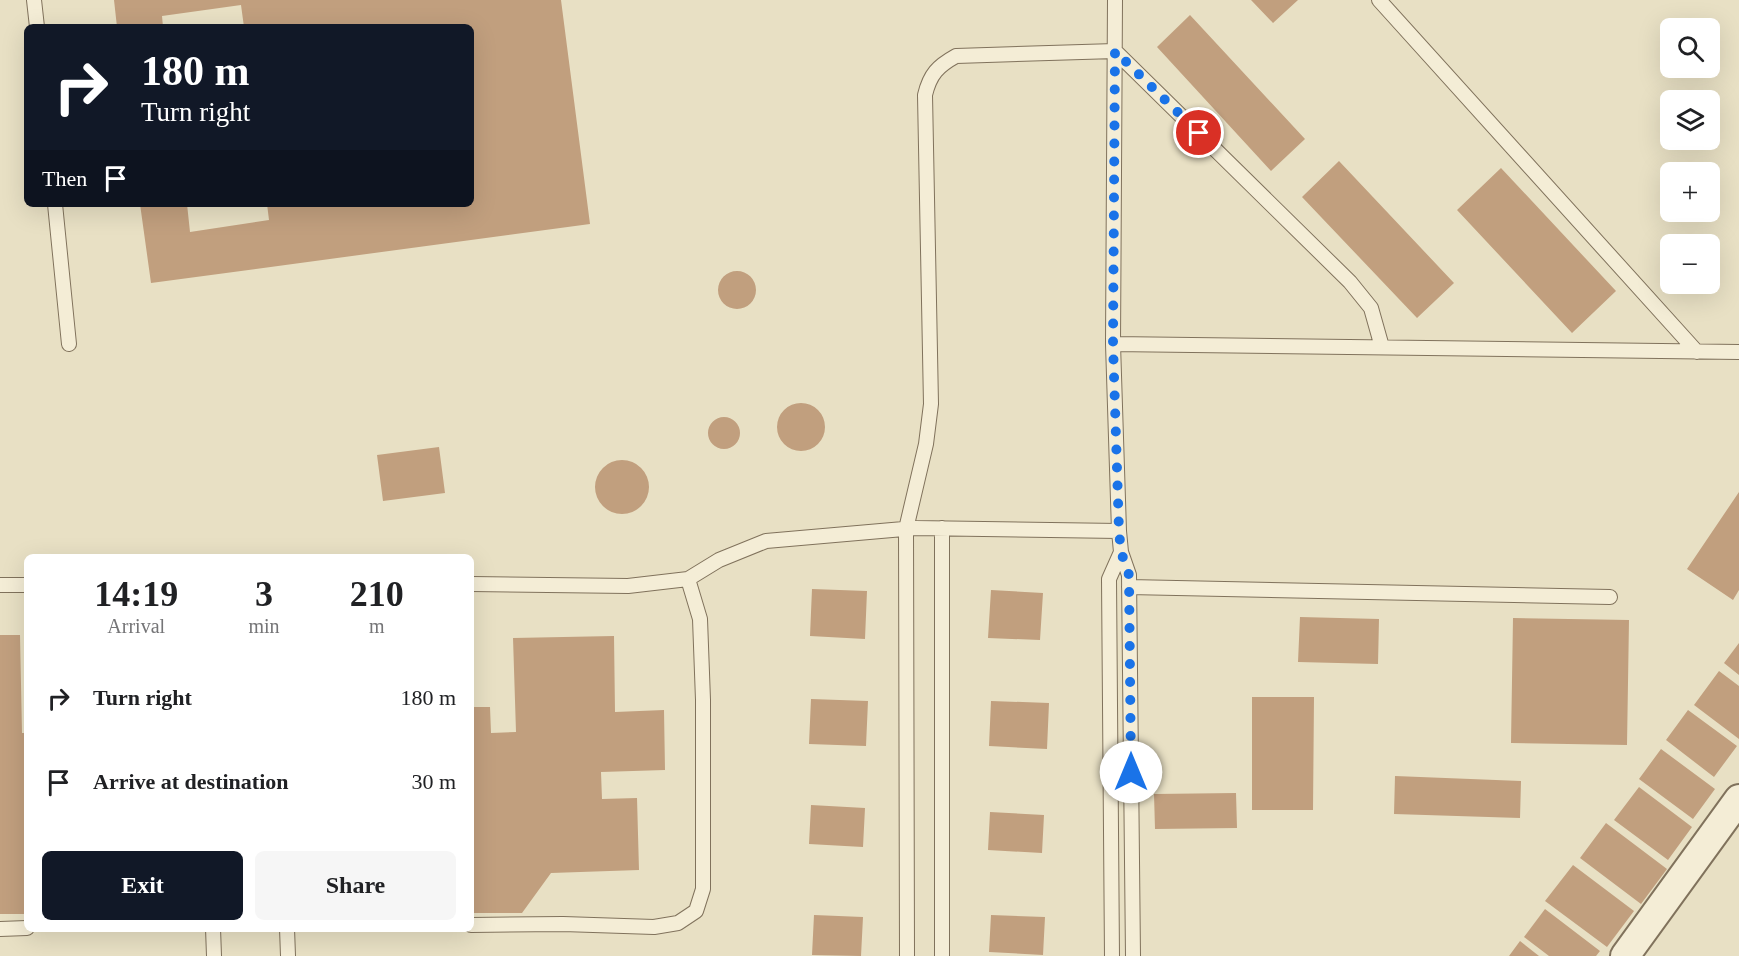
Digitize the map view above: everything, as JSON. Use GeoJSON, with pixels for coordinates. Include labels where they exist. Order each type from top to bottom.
{"type":"FeatureCollection","features":[{"type":"Feature","properties":{"kind":"street"},"geometry":{"type":"LineString","coordinates":[[1625,956],[1739,799]]}},
{"type":"Feature","properties":{"kind":"lane"},"geometry":{"type":"LineString","coordinates":[[34,0],[38,24]]}},
{"type":"Feature","properties":{"kind":"lane"},"geometry":{"type":"LineString","coordinates":[[1115,0],[1113,344],[1119,531],[1121,552],[1129,575],[1133,956]]}},
{"type":"Feature","properties":{"kind":"lane"},"geometry":{"type":"LineString","coordinates":[[1379,0],[1697,351]]}},
{"type":"Feature","properties":{"kind":"lane"},"geometry":{"type":"LineString","coordinates":[[907,956],[906,529],[926,444],[931,404],[925,95],[928,79],[940,66],[956,57],[1115,51],[1350,282],[1371,308],[1382,347]]}},
{"type":"Feature","properties":{"kind":"lane"},"geometry":{"type":"LineString","coordinates":[[55,207],[69,344]]}},
{"type":"Feature","properties":{"kind":"lane"},"geometry":{"type":"LineString","coordinates":[[1113,344],[1739,352]]}},
{"type":"Feature","properties":{"kind":"lane"},"geometry":{"type":"LineString","coordinates":[[942,528],[942,956]]}},
{"type":"Feature","properties":{"kind":"lane"},"geometry":{"type":"LineString","coordinates":[[474,584],[628,586],[688,579],[719,560],[766,541],[906,529],[1119,531]]}},
{"type":"Feature","properties":{"kind":"lane"},"geometry":{"type":"LineString","coordinates":[[1112,956],[1109,579],[1121,552]]}},
{"type":"Feature","properties":{"kind":"lane"},"geometry":{"type":"LineString","coordinates":[[474,925],[563,924],[654,927],[678,923],[696,911],[703,889],[703,700],[700,619],[688,579]]}},
{"type":"Feature","properties":{"kind":"lane"},"geometry":{"type":"LineString","coordinates":[[0,585],[24,585]]}},
{"type":"Feature","properties":{"kind":"lane"},"geometry":{"type":"LineString","coordinates":[[1129,587],[1610,597]]}},
{"type":"Feature","properties":{"kind":"lane"},"geometry":{"type":"LineString","coordinates":[[0,929],[24,928]]}},
{"type":"Feature","properties":{"kind":"lane"},"geometry":{"type":"LineString","coordinates":[[213,932],[214,956]]}},
{"type":"Feature","properties":{"kind":"lane"},"geometry":{"type":"LineString","coordinates":[[287,932],[288,956]]}},
{"type":"Feature","properties":{"kind":"building"},"geometry":{"type":"Polygon","coordinates":[[[114,0],[561,0],[590,224],[151,283],[140,207],[187,207],[190,232],[269,220],[267,207],[474,207],[474,24],[244,24],[241,5],[162,16],[163,24],[117,24],[114,0]]]}},
{"type":"Feature","properties":{"kind":"building"},"geometry":{"type":"Polygon","coordinates":[[[1251,0],[1298,0],[1273,23],[1251,0]]]}},
{"type":"Feature","properties":{"kind":"building"},"geometry":{"type":"Polygon","coordinates":[[[1190,15],[1305,139],[1271,171],[1157,47],[1190,15]]]}},
{"type":"Feature","properties":{"kind":"building"},"geometry":{"type":"Polygon","coordinates":[[[1339,161],[1454,283],[1417,318],[1302,197],[1339,161]]]}},
{"type":"Feature","properties":{"kind":"building"},"geometry":{"type":"Polygon","coordinates":[[[1501,168],[1616,291],[1572,333],[1457,210],[1501,168]]]}},
{"type":"Feature","properties":{"kind":"building"},"geometry":{"type":"Polygon","coordinates":[[[737,271],[751,276],[756,290],[751,304],[737,309],[723,304],[718,290],[723,276],[737,271]]]}},
{"type":"Feature","properties":{"kind":"building"},"geometry":{"type":"Polygon","coordinates":[[[801,403],[818,410],[825,427],[818,444],[801,451],[784,444],[777,427],[784,410],[801,403]]]}},
{"type":"Feature","properties":{"kind":"building"},"geometry":{"type":"Polygon","coordinates":[[[724,417],[735,422],[740,433],[735,444],[724,449],[713,444],[708,433],[713,422],[724,417]]]}},
{"type":"Feature","properties":{"kind":"building"},"geometry":{"type":"Polygon","coordinates":[[[439,447],[445,493],[383,501],[377,455],[439,447]]]}},
{"type":"Feature","properties":{"kind":"building"},"geometry":{"type":"Polygon","coordinates":[[[622,460],[632,462],[641,468],[647,477],[649,487],[647,497],[641,506],[632,512],[622,514],[612,512],[603,506],[597,497],[595,487],[597,477],[603,468],[612,462],[622,460]]]}},
{"type":"Feature","properties":{"kind":"building"},"geometry":{"type":"Polygon","coordinates":[[[1739,492],[1739,590],[1733,600],[1687,569],[1739,492]]]}},
{"type":"Feature","properties":{"kind":"building"},"geometry":{"type":"Polygon","coordinates":[[[812,589],[867,591],[865,639],[810,636],[812,589]]]}},
{"type":"Feature","properties":{"kind":"building"},"geometry":{"type":"Polygon","coordinates":[[[991,590],[1043,593],[1040,640],[988,638],[991,590]]]}},
{"type":"Feature","properties":{"kind":"building"},"geometry":{"type":"Polygon","coordinates":[[[1300,617],[1379,619],[1378,664],[1298,662],[1300,617]]]}},
{"type":"Feature","properties":{"kind":"building"},"geometry":{"type":"Polygon","coordinates":[[[1513,618],[1629,620],[1627,745],[1511,743],[1513,618]]]}},
{"type":"Feature","properties":{"kind":"building"},"geometry":{"type":"Polygon","coordinates":[[[0,635],[20,635],[22,733],[24,733],[24,914],[0,914],[0,635]]]}},
{"type":"Feature","properties":{"kind":"building"},"geometry":{"type":"Polygon","coordinates":[[[614,636],[615,712],[664,710],[665,770],[601,772],[602,799],[637,798],[639,870],[551,873],[522,913],[474,913],[474,707],[490,707],[491,733],[516,732],[513,638],[614,636]]]}},
{"type":"Feature","properties":{"kind":"building"},"geometry":{"type":"Polygon","coordinates":[[[1739,643],[1739,675],[1724,663],[1739,643]]]}},
{"type":"Feature","properties":{"kind":"building"},"geometry":{"type":"Polygon","coordinates":[[[1719,671],[1739,686],[1739,739],[1694,705],[1719,671]]]}},
{"type":"Feature","properties":{"kind":"building"},"geometry":{"type":"Polygon","coordinates":[[[1252,697],[1314,697],[1313,810],[1252,810],[1252,697]]]}},
{"type":"Feature","properties":{"kind":"building"},"geometry":{"type":"Polygon","coordinates":[[[811,699],[868,701],[866,746],[809,744],[811,699]]]}},
{"type":"Feature","properties":{"kind":"building"},"geometry":{"type":"Polygon","coordinates":[[[991,701],[1049,703],[1047,749],[989,746],[991,701]]]}},
{"type":"Feature","properties":{"kind":"building"},"geometry":{"type":"Polygon","coordinates":[[[1688,710],[1737,746],[1714,777],[1666,740],[1688,710]]]}},
{"type":"Feature","properties":{"kind":"building"},"geometry":{"type":"Polygon","coordinates":[[[1661,749],[1715,789],[1693,819],[1639,779],[1661,749]]]}},
{"type":"Feature","properties":{"kind":"building"},"geometry":{"type":"Polygon","coordinates":[[[1395,776],[1521,781],[1520,818],[1394,814],[1395,776]]]}},
{"type":"Feature","properties":{"kind":"building"},"geometry":{"type":"Polygon","coordinates":[[[1639,787],[1692,827],[1668,860],[1614,820],[1639,787]]]}},
{"type":"Feature","properties":{"kind":"building"},"geometry":{"type":"Polygon","coordinates":[[[1236,793],[1237,828],[1155,829],[1154,794],[1236,793]]]}},
{"type":"Feature","properties":{"kind":"building"},"geometry":{"type":"Polygon","coordinates":[[[811,805],[865,808],[863,847],[809,844],[811,805]]]}},
{"type":"Feature","properties":{"kind":"building"},"geometry":{"type":"Polygon","coordinates":[[[990,812],[1044,815],[1042,853],[988,850],[990,812]]]}},
{"type":"Feature","properties":{"kind":"building"},"geometry":{"type":"Polygon","coordinates":[[[1606,823],[1667,869],[1641,904],[1580,858],[1606,823]]]}},
{"type":"Feature","properties":{"kind":"building"},"geometry":{"type":"Polygon","coordinates":[[[1573,865],[1634,911],[1607,947],[1545,901],[1573,865]]]}},
{"type":"Feature","properties":{"kind":"building"},"geometry":{"type":"Polygon","coordinates":[[[1545,909],[1600,951],[1596,956],[1549,956],[1524,937],[1545,909]]]}},
{"type":"Feature","properties":{"kind":"building"},"geometry":{"type":"Polygon","coordinates":[[[814,915],[863,917],[861,956],[812,955],[814,915]]]}},
{"type":"Feature","properties":{"kind":"building"},"geometry":{"type":"Polygon","coordinates":[[[991,915],[1045,917],[1043,955],[989,952],[991,915]]]}},
{"type":"Feature","properties":{"kind":"building"},"geometry":{"type":"Polygon","coordinates":[[[1520,941],[1539,956],[1509,956],[1520,941]]]}},
{"type":"Feature","properties":{"kind":"route"},"geometry":{"type":"LineString","coordinates":[[1131,772],[1129,575],[1121,552],[1119,531],[1113,344],[1115,51],[1199,133]]}}]}
